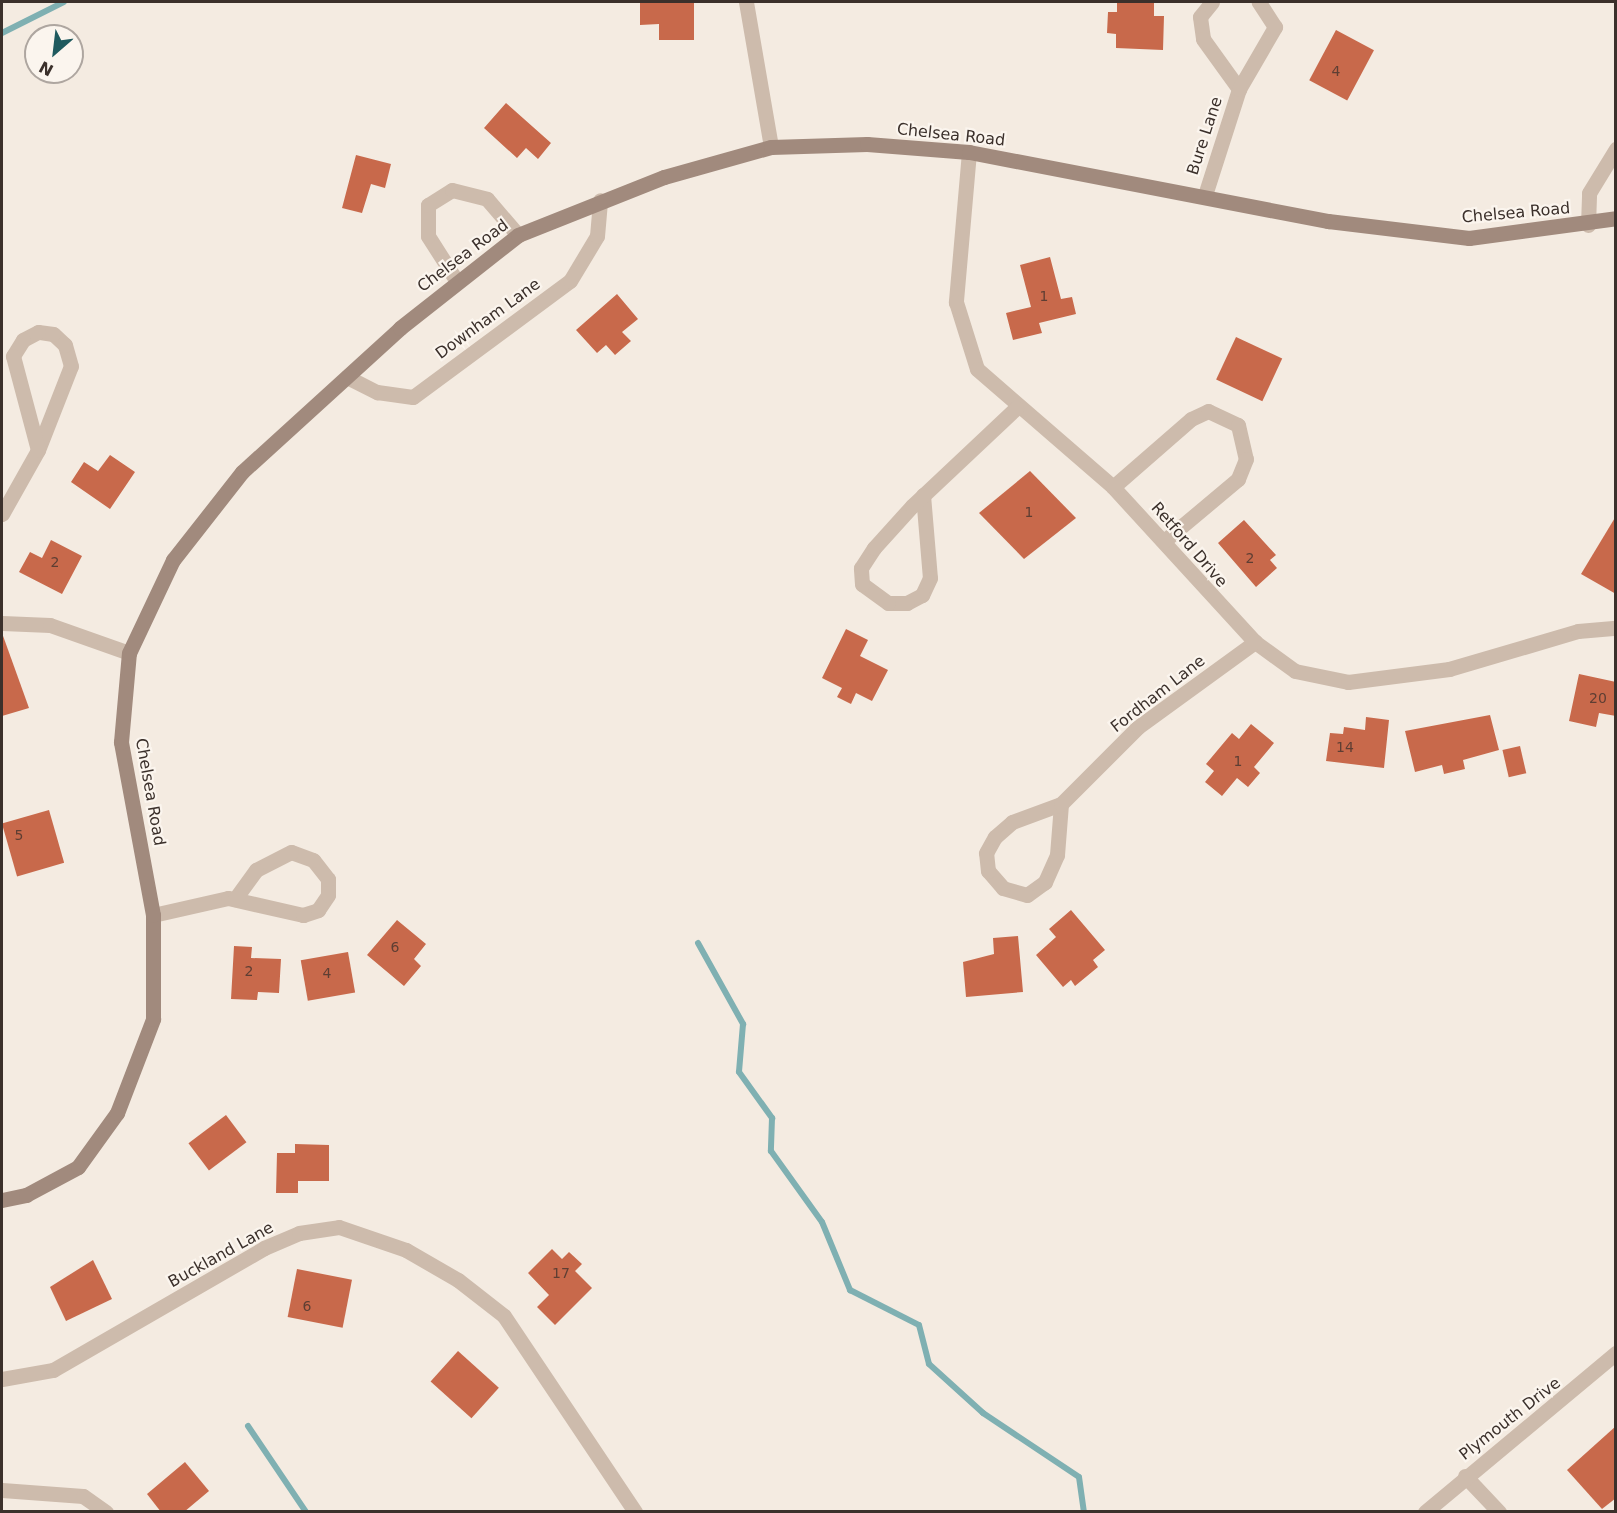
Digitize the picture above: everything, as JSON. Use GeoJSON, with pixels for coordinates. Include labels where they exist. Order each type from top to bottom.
{"type":"FeatureCollection","features":[{"type":"Feature","properties":{"kind":"street"},"geometry":{"type":"LineString","coordinates":[[746,2],[771,147]]}},
{"type":"Feature","properties":{"kind":"street","name":"Bure Lane"},"geometry":{"type":"LineString","coordinates":[[1212,2],[1200,17],[1203,39],[1239,89]]}},
{"type":"Feature","properties":{"kind":"street","name":"Bure Lane"},"geometry":{"type":"LineString","coordinates":[[1204,195],[1239,89],[1275,27],[1259,2]]}},
{"type":"Feature","properties":{"kind":"street","name":"Chelsea Road"},"geometry":{"type":"LineString","coordinates":[[2,1200],[26,1195],[78,1167],[117,1113],[153,1019],[153,915],[121,742],[129,653],[173,560],[235,481],[456,280],[518,235],[600,200],[771,147],[867,144],[969,152],[1204,195],[1328,221],[1469,238],[1588,225],[1616,218]]}},
{"type":"Feature","properties":{"kind":"street"},"geometry":{"type":"LineString","coordinates":[[1588,225],[1589,193],[1616,149]]}},
{"type":"Feature","properties":{"kind":"street","name":"Retford Drive"},"geometry":{"type":"LineString","coordinates":[[969,152],[956,302],[977,369],[1016,408],[1113,487],[1255,642],[1295,671],[1348,682],[1394,680],[1578,631],[1616,628]]}},
{"type":"Feature","properties":{"kind":"street"},"geometry":{"type":"LineString","coordinates":[[456,280],[428,236],[428,205],[452,190],[487,199],[518,235]]}},
{"type":"Feature","properties":{"kind":"street","name":"Downham Lane"},"geometry":{"type":"LineString","coordinates":[[347,377],[377,392],[413,397],[570,281],[597,236],[600,200]]}},
{"type":"Feature","properties":{"kind":"street"},"geometry":{"type":"LineString","coordinates":[[2,514],[38,450],[71,366],[65,345],[54,334],[38,332],[23,340],[13,356],[38,450]]}},
{"type":"Feature","properties":{"kind":"street"},"geometry":{"type":"LineString","coordinates":[[923,495],[930,578],[922,595],[907,603],[888,603],[862,584],[861,568],[923,495],[1016,408]]}},
{"type":"Feature","properties":{"kind":"street"},"geometry":{"type":"LineString","coordinates":[[1113,487],[1191,419],[1208,411],[1238,425],[1246,459],[1238,479],[1164,541]]}},
{"type":"Feature","properties":{"kind":"street"},"geometry":{"type":"LineString","coordinates":[[2,623],[50,625],[129,653]]}},
{"type":"Feature","properties":{"kind":"street","name":"Fordham Lane"},"geometry":{"type":"LineString","coordinates":[[1061,804],[1057,855],[1045,882],[1027,895],[1002,888],[988,871],[986,853],[995,837],[1012,822],[1061,804],[1138,727],[1255,642]]}},
{"type":"Feature","properties":{"kind":"street"},"geometry":{"type":"LineString","coordinates":[[153,915],[235,899],[303,915],[318,910],[328,895],[328,879],[313,860],[291,852],[256,870],[235,899]]}},
{"type":"Feature","properties":{"kind":"street","name":"Buckland Lane"},"geometry":{"type":"LineString","coordinates":[[2,1379],[54,1370],[264,1248],[299,1233],[339,1227],[406,1250],[458,1280],[504,1316],[635,1512]]}},
{"type":"Feature","properties":{"kind":"street","name":"Plymouth Drive"},"geometry":{"type":"LineString","coordinates":[[1425,1512],[1465,1476],[1616,1353]]}},
{"type":"Feature","properties":{"kind":"street"},"geometry":{"type":"LineString","coordinates":[[1465,1476],[1500,1512]]}},
{"type":"Feature","properties":{"kind":"street"},"geometry":{"type":"LineString","coordinates":[[2,1490],[82,1496],[106,1512]]}},
{"type":"Feature","properties":{"kind":"building"},"geometry":{"type":"Polygon","coordinates":[[[640,2],[694,2],[694,40],[659,40],[659,24],[640,25],[640,2]]]}},
{"type":"Feature","properties":{"kind":"building"},"geometry":{"type":"Polygon","coordinates":[[[1117,2],[1154,2],[1154,16],[1164,16],[1163,50],[1116,48],[1116,34],[1107,33],[1108,12],[1117,12],[1117,2]]]}},
{"type":"Feature","properties":{"kind":"building"},"geometry":{"type":"Polygon","coordinates":[[[1336,30],[1374,50],[1347,101],[1309,80],[1336,30]]]}},
{"type":"Feature","properties":{"kind":"building"},"geometry":{"type":"Polygon","coordinates":[[[506,103],[551,143],[538,159],[526,148],[517,158],[484,128],[506,103]]]}},
{"type":"Feature","properties":{"kind":"building"},"geometry":{"type":"Polygon","coordinates":[[[356,155],[391,164],[385,188],[371,184],[362,213],[342,208],[356,155]]]}},
{"type":"Feature","properties":{"kind":"building"},"geometry":{"type":"Polygon","coordinates":[[[1050,257],[1061,299],[1072,297],[1076,314],[1039,323],[1042,333],[1013,340],[1006,313],[1031,307],[1020,265],[1050,257]]]}},
{"type":"Feature","properties":{"kind":"building"},"geometry":{"type":"Polygon","coordinates":[[[617,294],[638,319],[622,332],[631,341],[615,355],[606,345],[597,353],[576,330],[617,294]]]}},
{"type":"Feature","properties":{"kind":"building"},"geometry":{"type":"Polygon","coordinates":[[[1236,337],[1282,359],[1262,401],[1216,380],[1236,337]]]}},
{"type":"Feature","properties":{"kind":"building"},"geometry":{"type":"Polygon","coordinates":[[[110,455],[135,472],[110,509],[71,482],[84,462],[98,471],[110,455]]]}},
{"type":"Feature","properties":{"kind":"building"},"geometry":{"type":"Polygon","coordinates":[[[1030,471],[1076,518],[1024,559],[979,513],[1030,471]]]}},
{"type":"Feature","properties":{"kind":"building"},"geometry":{"type":"Polygon","coordinates":[[[1616,516],[1616,594],[1581,574],[1616,516]]]}},
{"type":"Feature","properties":{"kind":"building"},"geometry":{"type":"Polygon","coordinates":[[[1244,520],[1276,555],[1270,560],[1277,568],[1256,587],[1218,543],[1244,520]]]}},
{"type":"Feature","properties":{"kind":"building"},"geometry":{"type":"Polygon","coordinates":[[[51,540],[82,556],[62,594],[19,572],[30,552],[42,558],[51,540]]]}},
{"type":"Feature","properties":{"kind":"building"},"geometry":{"type":"Polygon","coordinates":[[[846,629],[868,640],[860,656],[888,670],[872,701],[856,693],[851,704],[837,697],[842,688],[822,678],[846,629]]]}},
{"type":"Feature","properties":{"kind":"building"},"geometry":{"type":"Polygon","coordinates":[[[2,633],[29,708],[2,716],[2,633]]]}},
{"type":"Feature","properties":{"kind":"building"},"geometry":{"type":"Polygon","coordinates":[[[1579,674],[1616,682],[1616,716],[1599,713],[1596,727],[1569,721],[1579,674]]]}},
{"type":"Feature","properties":{"kind":"building"},"geometry":{"type":"Polygon","coordinates":[[[1490,715],[1499,750],[1463,760],[1465,769],[1444,774],[1442,765],[1415,772],[1405,731],[1490,715]]]}},
{"type":"Feature","properties":{"kind":"building"},"geometry":{"type":"Polygon","coordinates":[[[1366,717],[1389,720],[1384,768],[1326,761],[1330,733],[1343,734],[1344,727],[1365,730],[1366,717]]]}},
{"type":"Feature","properties":{"kind":"building"},"geometry":{"type":"Polygon","coordinates":[[[1251,724],[1274,743],[1254,767],[1260,773],[1248,787],[1237,778],[1222,796],[1205,782],[1214,771],[1206,764],[1232,733],[1239,739],[1251,724]]]}},
{"type":"Feature","properties":{"kind":"building"},"geometry":{"type":"Polygon","coordinates":[[[1520,746],[1526,773],[1509,777],[1502,750],[1520,746]]]}},
{"type":"Feature","properties":{"kind":"building"},"geometry":{"type":"Polygon","coordinates":[[[49,810],[64,863],[17,876],[2,823],[49,810]]]}},
{"type":"Feature","properties":{"kind":"building"},"geometry":{"type":"Polygon","coordinates":[[[1071,910],[1105,950],[1093,960],[1098,967],[1075,986],[1071,980],[1063,987],[1036,955],[1056,937],[1049,929],[1071,910]]]}},
{"type":"Feature","properties":{"kind":"building"},"geometry":{"type":"Polygon","coordinates":[[[397,920],[426,944],[414,959],[421,966],[404,986],[367,955],[397,920]]]}},
{"type":"Feature","properties":{"kind":"building"},"geometry":{"type":"Polygon","coordinates":[[[1018,936],[1023,992],[966,997],[963,962],[994,954],[993,938],[1018,936]]]}},
{"type":"Feature","properties":{"kind":"building"},"geometry":{"type":"Polygon","coordinates":[[[234,946],[252,947],[251,958],[281,959],[279,993],[258,992],[257,1000],[231,999],[234,946]]]}},
{"type":"Feature","properties":{"kind":"building"},"geometry":{"type":"Polygon","coordinates":[[[348,952],[355,992],[308,1001],[301,960],[348,952]]]}},
{"type":"Feature","properties":{"kind":"building"},"geometry":{"type":"Polygon","coordinates":[[[226,1115],[246,1142],[209,1170],[188,1143],[226,1115]]]}},
{"type":"Feature","properties":{"kind":"building"},"geometry":{"type":"Polygon","coordinates":[[[295,1144],[329,1145],[329,1181],[298,1181],[298,1193],[276,1193],[277,1153],[295,1153],[295,1144]]]}},
{"type":"Feature","properties":{"kind":"building"},"geometry":{"type":"Polygon","coordinates":[[[552,1249],[562,1259],[569,1252],[582,1264],[575,1271],[592,1288],[555,1325],[537,1307],[549,1295],[528,1273],[552,1249]]]}},
{"type":"Feature","properties":{"kind":"building"},"geometry":{"type":"Polygon","coordinates":[[[93,1260],[112,1299],[66,1321],[50,1287],[93,1260]]]}},
{"type":"Feature","properties":{"kind":"building"},"geometry":{"type":"Polygon","coordinates":[[[297,1269],[352,1280],[343,1328],[288,1317],[297,1269]]]}},
{"type":"Feature","properties":{"kind":"building"},"geometry":{"type":"Polygon","coordinates":[[[458,1351],[499,1388],[471,1418],[431,1381],[458,1351]]]}},
{"type":"Feature","properties":{"kind":"building"},"geometry":{"type":"Polygon","coordinates":[[[1616,1426],[1616,1498],[1602,1509],[1567,1470],[1616,1426]]]}},
{"type":"Feature","properties":{"kind":"building"},"geometry":{"type":"Polygon","coordinates":[[[185,1462],[209,1491],[184,1512],[161,1512],[147,1494],[185,1462]]]}},
{"type":"Feature","properties":{"kind":"waterway"},"geometry":{"type":"LineString","coordinates":[[2,33],[64,2]]}},
{"type":"Feature","properties":{"kind":"waterway"},"geometry":{"type":"LineString","coordinates":[[698,943],[743,1024],[739,1072],[772,1118],[771,1151],[822,1222],[850,1290],[919,1325],[929,1364],[983,1413],[1079,1477],[1084,1512]]}},
{"type":"Feature","properties":{"kind":"waterway"},"geometry":{"type":"LineString","coordinates":[[248,1426],[306,1512]]}}]}
